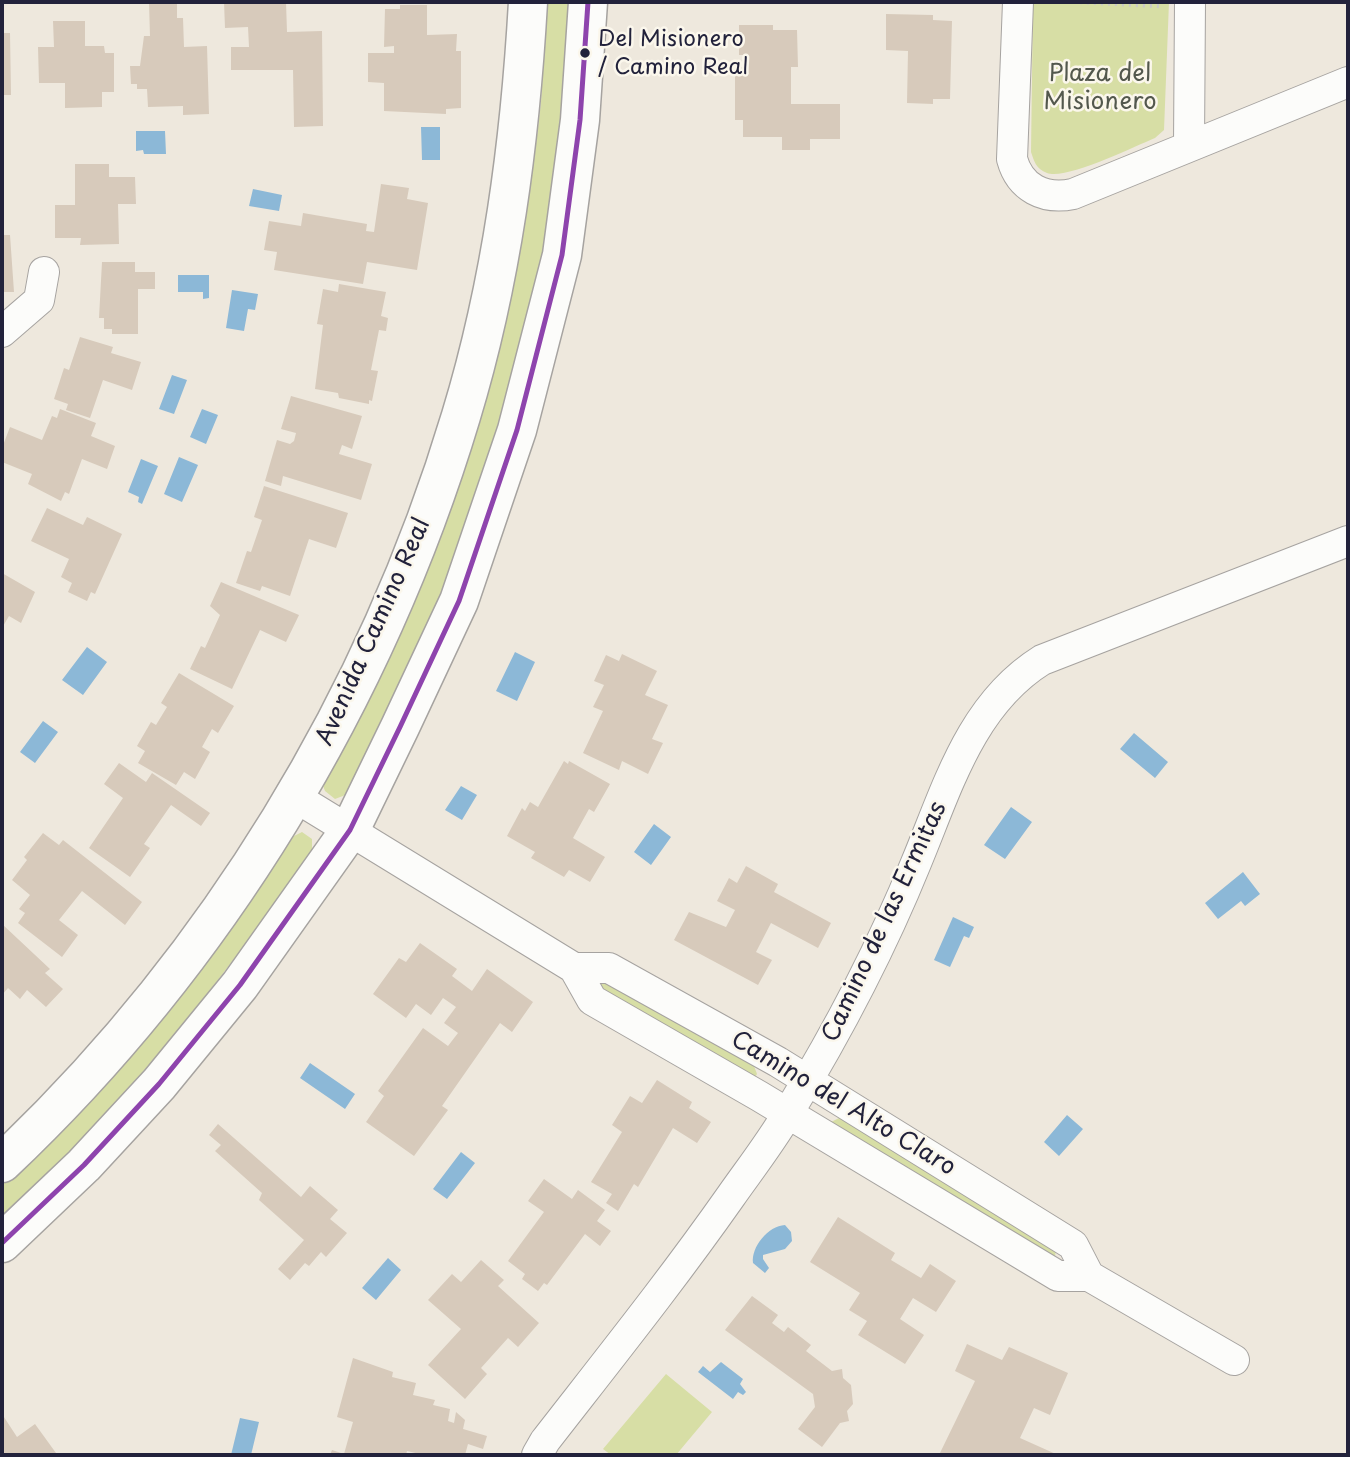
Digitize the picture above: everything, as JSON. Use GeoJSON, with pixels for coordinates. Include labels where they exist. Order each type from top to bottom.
{"type":"FeatureCollection","features":[{"type":"Feature","properties":{"kind":"main road","name":"Avenida Camino Real"},"geometry":{"type":"LineString","coordinates":[[2,1163],[130,1028],[218,912],[295,797],[345,704],[402,580],[462,414],[491,298],[511,192],[524,82],[528,2]]}},
{"type":"Feature","properties":{"kind":"main road"},"geometry":{"type":"LineString","coordinates":[[2,1242],[84,1165],[159,1083],[240,985],[350,830],[459,601],[517,430],[562,255],[580,120],[588,2]]}},
{"type":"Feature","properties":{"kind":"street"},"geometry":{"type":"LineString","coordinates":[[1018,2],[1012,159],[1020,178],[1027,186],[1049,196],[1073,194],[1189,144],[1348,82]]}},
{"type":"Feature","properties":{"kind":"street"},"geometry":{"type":"LineString","coordinates":[[1189,144],[1190,4]]}},
{"type":"Feature","properties":{"kind":"street"},"geometry":{"type":"LineString","coordinates":[[2,332],[39,300],[44,272]]}},
{"type":"Feature","properties":{"kind":"street","name":"Camino de las Ermitas"},"geometry":{"type":"LineString","coordinates":[[537,1455],[545,1441],[693,1250],[788,1114],[828,1045],[913,872],[961,757],[997,695],[1018,675],[1042,660],[1348,541]]}},
{"type":"Feature","properties":{"kind":"street"},"geometry":{"type":"LineString","coordinates":[[295,797],[575,968]]}},
{"type":"Feature","properties":{"kind":"street","name":"Camino del Alto Claro"},"geometry":{"type":"LineString","coordinates":[[1089,1276],[1073,1245],[806,1080],[609,968],[575,968],[592,1000],[1058,1276],[1089,1276],[1234,1360]]}},
{"type":"Feature","properties":{"kind":"path"},"geometry":{"type":"LineString","coordinates":[[1080,2],[1190,4]]}},
{"type":"Feature","properties":{"kind":"green space"},"geometry":{"type":"Polygon","coordinates":[[[544,2],[571,2],[566,107],[550,218],[513,383],[480,490],[435,607],[348,794],[335,799],[325,791],[322,783],[381,670],[422,583],[470,445],[501,332],[534,159],[542,90],[544,2]]]}},
{"type":"Feature","properties":{"kind":"green space","name":"Plaza del Misionero"},"geometry":{"type":"Polygon","coordinates":[[[1033,2],[1169,2],[1164,130],[1155,138],[1069,172],[1047,173],[1038,167],[1031,152],[1033,2]]]}},
{"type":"Feature","properties":{"kind":"green space"},"geometry":{"type":"Polygon","coordinates":[[[302,832],[312,839],[312,851],[205,997],[88,1133],[2,1217],[2,1185],[44,1146],[237,920],[292,837],[302,832]]]}},
{"type":"Feature","properties":{"kind":"green space"},"geometry":{"type":"Polygon","coordinates":[[[606,978],[754,1066],[757,1074],[754,1079],[600,992],[597,985],[606,978]]]}},
{"type":"Feature","properties":{"kind":"green space"},"geometry":{"type":"Polygon","coordinates":[[[841,1117],[1056,1247],[1055,1258],[833,1131],[831,1122],[841,1117]]]}},
{"type":"Feature","properties":{"kind":"green space"},"geometry":{"type":"Polygon","coordinates":[[[666,1374],[712,1412],[676,1455],[611,1455],[603,1449],[666,1374]]]}},
{"type":"Feature","properties":{"kind":"water"},"geometry":{"type":"Polygon","coordinates":[[[421,127],[440,127],[440,160],[422,160],[421,127]]]}},
{"type":"Feature","properties":{"kind":"water"},"geometry":{"type":"Polygon","coordinates":[[[136,131],[165,131],[166,154],[144,154],[143,150],[136,151],[136,131]]]}},
{"type":"Feature","properties":{"kind":"water"},"geometry":{"type":"Polygon","coordinates":[[[253,189],[282,195],[279,211],[249,206],[253,189]]]}},
{"type":"Feature","properties":{"kind":"water"},"geometry":{"type":"Polygon","coordinates":[[[178,275],[209,275],[209,298],[203,299],[203,292],[178,292],[178,275]]]}},
{"type":"Feature","properties":{"kind":"water"},"geometry":{"type":"Polygon","coordinates":[[[232,290],[258,294],[255,310],[248,309],[244,331],[226,328],[232,290]]]}},
{"type":"Feature","properties":{"kind":"water"},"geometry":{"type":"Polygon","coordinates":[[[172,375],[187,380],[174,414],[159,409],[172,375]]]}},
{"type":"Feature","properties":{"kind":"water"},"geometry":{"type":"Polygon","coordinates":[[[202,409],[218,415],[206,444],[190,437],[202,409]]]}},
{"type":"Feature","properties":{"kind":"water"},"geometry":{"type":"Polygon","coordinates":[[[179,457],[198,465],[182,502],[164,494],[179,457]]]}},
{"type":"Feature","properties":{"kind":"water"},"geometry":{"type":"Polygon","coordinates":[[[141,459],[158,466],[142,504],[138,502],[139,497],[128,492],[141,459]]]}},
{"type":"Feature","properties":{"kind":"water"},"geometry":{"type":"Polygon","coordinates":[[[87,647],[107,662],[83,695],[62,680],[87,647]]]}},
{"type":"Feature","properties":{"kind":"water"},"geometry":{"type":"Polygon","coordinates":[[[515,652],[535,662],[517,701],[496,691],[515,652]]]}},
{"type":"Feature","properties":{"kind":"water"},"geometry":{"type":"Polygon","coordinates":[[[43,721],[58,732],[35,763],[20,752],[43,721]]]}},
{"type":"Feature","properties":{"kind":"water"},"geometry":{"type":"Polygon","coordinates":[[[1134,733],[1168,762],[1155,778],[1120,749],[1134,733]]]}},
{"type":"Feature","properties":{"kind":"water"},"geometry":{"type":"Polygon","coordinates":[[[461,786],[477,795],[462,820],[445,810],[461,786]]]}},
{"type":"Feature","properties":{"kind":"water"},"geometry":{"type":"Polygon","coordinates":[[[1011,807],[1032,822],[1005,859],[984,845],[1011,807]]]}},
{"type":"Feature","properties":{"kind":"water"},"geometry":{"type":"Polygon","coordinates":[[[654,824],[671,837],[651,865],[634,852],[654,824]]]}},
{"type":"Feature","properties":{"kind":"water"},"geometry":{"type":"Polygon","coordinates":[[[1243,872],[1260,894],[1245,906],[1241,901],[1218,919],[1205,903],[1243,872]]]}},
{"type":"Feature","properties":{"kind":"water"},"geometry":{"type":"Polygon","coordinates":[[[953,917],[974,927],[969,938],[964,936],[950,967],[934,960],[953,917]]]}},
{"type":"Feature","properties":{"kind":"water"},"geometry":{"type":"Polygon","coordinates":[[[310,1063],[355,1094],[345,1109],[300,1078],[310,1063]]]}},
{"type":"Feature","properties":{"kind":"water"},"geometry":{"type":"Polygon","coordinates":[[[1067,1115],[1083,1129],[1059,1156],[1044,1142],[1067,1115]]]}},
{"type":"Feature","properties":{"kind":"water"},"geometry":{"type":"Polygon","coordinates":[[[461,1152],[475,1163],[447,1199],[433,1189],[461,1152]]]}},
{"type":"Feature","properties":{"kind":"water"},"geometry":{"type":"Polygon","coordinates":[[[785,1225],[791,1232],[792,1241],[785,1249],[763,1255],[769,1268],[765,1273],[753,1263],[755,1250],[767,1233],[785,1225]]]}},
{"type":"Feature","properties":{"kind":"water"},"geometry":{"type":"Polygon","coordinates":[[[388,1258],[401,1270],[376,1300],[362,1288],[388,1258]]]}},
{"type":"Feature","properties":{"kind":"water"},"geometry":{"type":"Polygon","coordinates":[[[721,1362],[743,1379],[740,1384],[746,1392],[743,1395],[738,1392],[733,1399],[698,1372],[703,1366],[710,1372],[721,1362]]]}},
{"type":"Feature","properties":{"kind":"water"},"geometry":{"type":"Polygon","coordinates":[[[240,1418],[259,1422],[251,1455],[231,1455],[240,1418]]]}},
{"type":"Feature","properties":{"kind":"building"},"geometry":{"type":"Polygon","coordinates":[[[149,2],[177,2],[177,18],[183,18],[184,47],[207,46],[209,114],[183,115],[183,106],[148,107],[147,89],[137,89],[137,84],[131,84],[130,66],[140,66],[144,36],[150,36],[149,2]]]}},
{"type":"Feature","properties":{"kind":"building"},"geometry":{"type":"Polygon","coordinates":[[[224,2],[286,2],[287,32],[322,31],[323,126],[294,127],[293,70],[231,70],[231,47],[249,47],[248,27],[225,28],[224,2]]]}},
{"type":"Feature","properties":{"kind":"building"},"geometry":{"type":"Polygon","coordinates":[[[400,5],[427,5],[427,35],[457,34],[456,51],[461,51],[461,108],[446,109],[446,114],[384,111],[384,83],[368,82],[368,53],[394,53],[394,46],[384,47],[385,9],[400,9],[400,5]]]}},
{"type":"Feature","properties":{"kind":"building"},"geometry":{"type":"Polygon","coordinates":[[[886,14],[933,15],[933,20],[952,21],[950,99],[933,99],[933,104],[907,103],[908,51],[886,50],[886,14]]]}},
{"type":"Feature","properties":{"kind":"building"},"geometry":{"type":"Polygon","coordinates":[[[53,21],[85,21],[85,46],[104,46],[105,53],[114,53],[114,92],[102,92],[102,107],[65,108],[65,83],[39,83],[38,47],[54,47],[53,21]]]}},
{"type":"Feature","properties":{"kind":"building"},"geometry":{"type":"Polygon","coordinates":[[[739,25],[773,25],[773,30],[797,30],[798,67],[791,67],[791,104],[840,104],[840,139],[810,139],[810,150],[782,150],[782,137],[743,137],[743,120],[735,120],[735,67],[745,67],[744,55],[739,55],[739,25]]]}},
{"type":"Feature","properties":{"kind":"building"},"geometry":{"type":"Polygon","coordinates":[[[2,33],[10,33],[11,95],[2,95],[2,33]]]}},
{"type":"Feature","properties":{"kind":"building"},"geometry":{"type":"Polygon","coordinates":[[[75,164],[109,164],[109,177],[135,177],[136,204],[118,204],[119,244],[80,245],[81,238],[55,238],[55,205],[75,205],[75,164]]]}},
{"type":"Feature","properties":{"kind":"building"},"geometry":{"type":"Polygon","coordinates":[[[381,184],[409,188],[407,199],[428,203],[417,270],[367,262],[363,284],[274,270],[277,252],[264,250],[269,221],[301,226],[303,213],[367,224],[366,231],[374,232],[381,184]]]}},
{"type":"Feature","properties":{"kind":"building"},"geometry":{"type":"Polygon","coordinates":[[[2,235],[10,235],[14,292],[2,292],[2,235]]]}},
{"type":"Feature","properties":{"kind":"building"},"geometry":{"type":"Polygon","coordinates":[[[102,262],[135,262],[135,272],[155,272],[155,289],[138,289],[138,334],[112,334],[112,329],[104,329],[104,318],[99,318],[102,262]]]}},
{"type":"Feature","properties":{"kind":"building"},"geometry":{"type":"Polygon","coordinates":[[[339,284],[386,292],[381,316],[388,318],[386,331],[379,330],[371,370],[378,371],[372,401],[369,400],[369,404],[339,398],[338,393],[315,389],[323,325],[317,324],[323,289],[338,292],[339,284]]]}},
{"type":"Feature","properties":{"kind":"building"},"geometry":{"type":"Polygon","coordinates":[[[80,337],[113,347],[111,353],[141,362],[132,390],[103,380],[90,418],[66,410],[68,404],[54,399],[64,368],[69,370],[80,337]]]}},
{"type":"Feature","properties":{"kind":"building"},"geometry":{"type":"Polygon","coordinates":[[[291,396],[362,416],[352,449],[342,445],[339,454],[372,464],[361,500],[283,476],[281,486],[265,481],[277,440],[290,444],[294,441],[296,433],[281,429],[291,396]]]}},
{"type":"Feature","properties":{"kind":"building"},"geometry":{"type":"Polygon","coordinates":[[[60,409],[96,423],[91,436],[115,446],[107,469],[82,459],[69,494],[65,492],[61,501],[28,484],[32,474],[2,462],[2,448],[10,427],[42,440],[52,416],[57,418],[60,409]]]}},
{"type":"Feature","properties":{"kind":"building"},"geometry":{"type":"Polygon","coordinates":[[[264,486],[348,513],[336,548],[309,539],[290,596],[262,586],[260,591],[236,583],[262,520],[254,517],[264,486]]]}},
{"type":"Feature","properties":{"kind":"building"},"geometry":{"type":"Polygon","coordinates":[[[47,508],[83,525],[87,517],[122,534],[95,594],[91,592],[87,601],[68,592],[72,583],[61,577],[69,559],[31,541],[47,508]]]}},
{"type":"Feature","properties":{"kind":"building"},"geometry":{"type":"Polygon","coordinates":[[[2,573],[35,592],[21,623],[9,616],[2,628],[2,573]]]}},
{"type":"Feature","properties":{"kind":"building"},"geometry":{"type":"Polygon","coordinates":[[[221,582],[299,615],[286,642],[260,630],[232,689],[190,669],[201,646],[205,648],[220,615],[210,606],[221,582]]]}},
{"type":"Feature","properties":{"kind":"building"},"geometry":{"type":"Polygon","coordinates":[[[622,654],[657,671],[645,695],[668,705],[652,739],[663,743],[648,774],[622,761],[619,770],[583,753],[603,711],[593,707],[604,685],[594,681],[606,655],[619,661],[622,654]]]}},
{"type":"Feature","properties":{"kind":"building"},"geometry":{"type":"Polygon","coordinates":[[[179,673],[234,706],[218,733],[212,729],[202,747],[210,752],[195,779],[184,772],[176,785],[138,763],[145,751],[137,746],[151,722],[156,725],[167,707],[161,703],[179,673]]]}},
{"type":"Feature","properties":{"kind":"building"},"geometry":{"type":"Polygon","coordinates":[[[564,761],[568,764],[569,761],[610,784],[594,812],[589,809],[573,838],[605,857],[590,882],[569,870],[564,877],[531,858],[535,852],[507,836],[522,808],[525,811],[530,802],[538,807],[564,761]]]}},
{"type":"Feature","properties":{"kind":"building"},"geometry":{"type":"Polygon","coordinates":[[[119,763],[146,782],[152,773],[210,813],[201,826],[171,805],[144,844],[150,848],[130,877],[89,848],[123,798],[104,784],[119,763]]]}},
{"type":"Feature","properties":{"kind":"building"},"geometry":{"type":"Polygon","coordinates":[[[43,833],[59,845],[63,840],[142,902],[125,925],[82,891],[59,920],[78,935],[62,957],[18,923],[25,913],[19,909],[30,895],[12,880],[27,860],[24,857],[43,833]]]}},
{"type":"Feature","properties":{"kind":"building"},"geometry":{"type":"Polygon","coordinates":[[[746,866],[778,884],[774,892],[831,923],[818,948],[771,923],[756,952],[772,960],[758,985],[674,940],[689,912],[726,927],[735,910],[717,901],[729,878],[737,883],[746,866]]]}},
{"type":"Feature","properties":{"kind":"building"},"geometry":{"type":"Polygon","coordinates":[[[2,924],[50,969],[45,973],[63,989],[46,1007],[27,990],[20,999],[8,988],[2,995],[2,924]]]}},
{"type":"Feature","properties":{"kind":"building"},"geometry":{"type":"Polygon","coordinates":[[[420,943],[457,969],[452,976],[472,991],[487,969],[533,1002],[512,1032],[500,1023],[442,1106],[448,1110],[414,1156],[366,1122],[384,1096],[378,1091],[423,1028],[448,1046],[458,1033],[444,1023],[456,1007],[443,998],[431,1015],[416,1004],[406,1018],[373,994],[399,958],[406,962],[420,943]]]}},
{"type":"Feature","properties":{"kind":"building"},"geometry":{"type":"Polygon","coordinates":[[[657,1080],[692,1102],[689,1108],[711,1122],[697,1143],[673,1128],[638,1187],[634,1184],[618,1211],[606,1203],[612,1194],[591,1182],[622,1132],[612,1125],[630,1096],[642,1103],[657,1080]]]}},
{"type":"Feature","properties":{"kind":"building"},"geometry":{"type":"Polygon","coordinates":[[[218,1124],[301,1197],[310,1186],[338,1210],[330,1219],[347,1233],[326,1257],[321,1252],[309,1266],[305,1263],[290,1280],[278,1269],[304,1240],[259,1200],[262,1193],[215,1151],[221,1145],[209,1135],[218,1124]]]}},
{"type":"Feature","properties":{"kind":"building"},"geometry":{"type":"Polygon","coordinates":[[[544,1179],[572,1199],[578,1190],[605,1210],[597,1221],[611,1231],[600,1246],[585,1234],[547,1285],[544,1283],[538,1291],[522,1279],[525,1274],[508,1261],[544,1212],[528,1201],[544,1179]]]}},
{"type":"Feature","properties":{"kind":"building"},"geometry":{"type":"Polygon","coordinates":[[[838,1217],[895,1253],[891,1260],[921,1278],[930,1264],[956,1281],[936,1312],[913,1298],[900,1319],[924,1335],[905,1364],[858,1335],[867,1321],[849,1310],[860,1293],[810,1262],[838,1217]]]}},
{"type":"Feature","properties":{"kind":"building"},"geometry":{"type":"Polygon","coordinates":[[[481,1260],[504,1280],[498,1286],[539,1323],[518,1347],[508,1338],[481,1368],[487,1374],[465,1399],[428,1365],[461,1329],[428,1300],[452,1274],[461,1282],[481,1260]]]}},
{"type":"Feature","properties":{"kind":"building"},"geometry":{"type":"Polygon","coordinates":[[[752,1296],[778,1315],[772,1323],[784,1332],[788,1327],[811,1345],[806,1351],[832,1371],[842,1369],[843,1378],[851,1385],[853,1404],[847,1411],[849,1421],[840,1423],[822,1447],[798,1429],[815,1407],[813,1394],[725,1330],[752,1296]]]}},
{"type":"Feature","properties":{"kind":"building"},"geometry":{"type":"Polygon","coordinates":[[[967,1344],[1002,1360],[1009,1347],[1068,1373],[1050,1415],[1034,1408],[1020,1438],[1058,1455],[939,1455],[975,1381],[955,1371],[967,1344]]]}},
{"type":"Feature","properties":{"kind":"building"},"geometry":{"type":"Polygon","coordinates":[[[353,1358],[393,1372],[392,1377],[416,1383],[413,1395],[435,1400],[433,1405],[450,1409],[448,1421],[454,1423],[456,1412],[465,1420],[463,1429],[487,1436],[483,1449],[468,1444],[465,1455],[424,1455],[407,1451],[406,1455],[330,1455],[332,1450],[344,1454],[353,1422],[337,1417],[353,1358]]]}},
{"type":"Feature","properties":{"kind":"building"},"geometry":{"type":"Polygon","coordinates":[[[2,1414],[17,1437],[35,1424],[56,1453],[2,1455],[2,1414]]]}},
{"type":"Feature","properties":{"kind":"transit line"},"geometry":{"type":"LineString","coordinates":[[2,1243],[84,1165],[159,1084],[240,985],[350,830],[400,727],[459,601],[517,430],[562,255],[580,120],[588,2]]}},
{"type":"Feature","properties":{"kind":"place","name":"Del Misionero / Camino Real"},"geometry":{"type":"Point","coordinates":[585,53]}}]}
